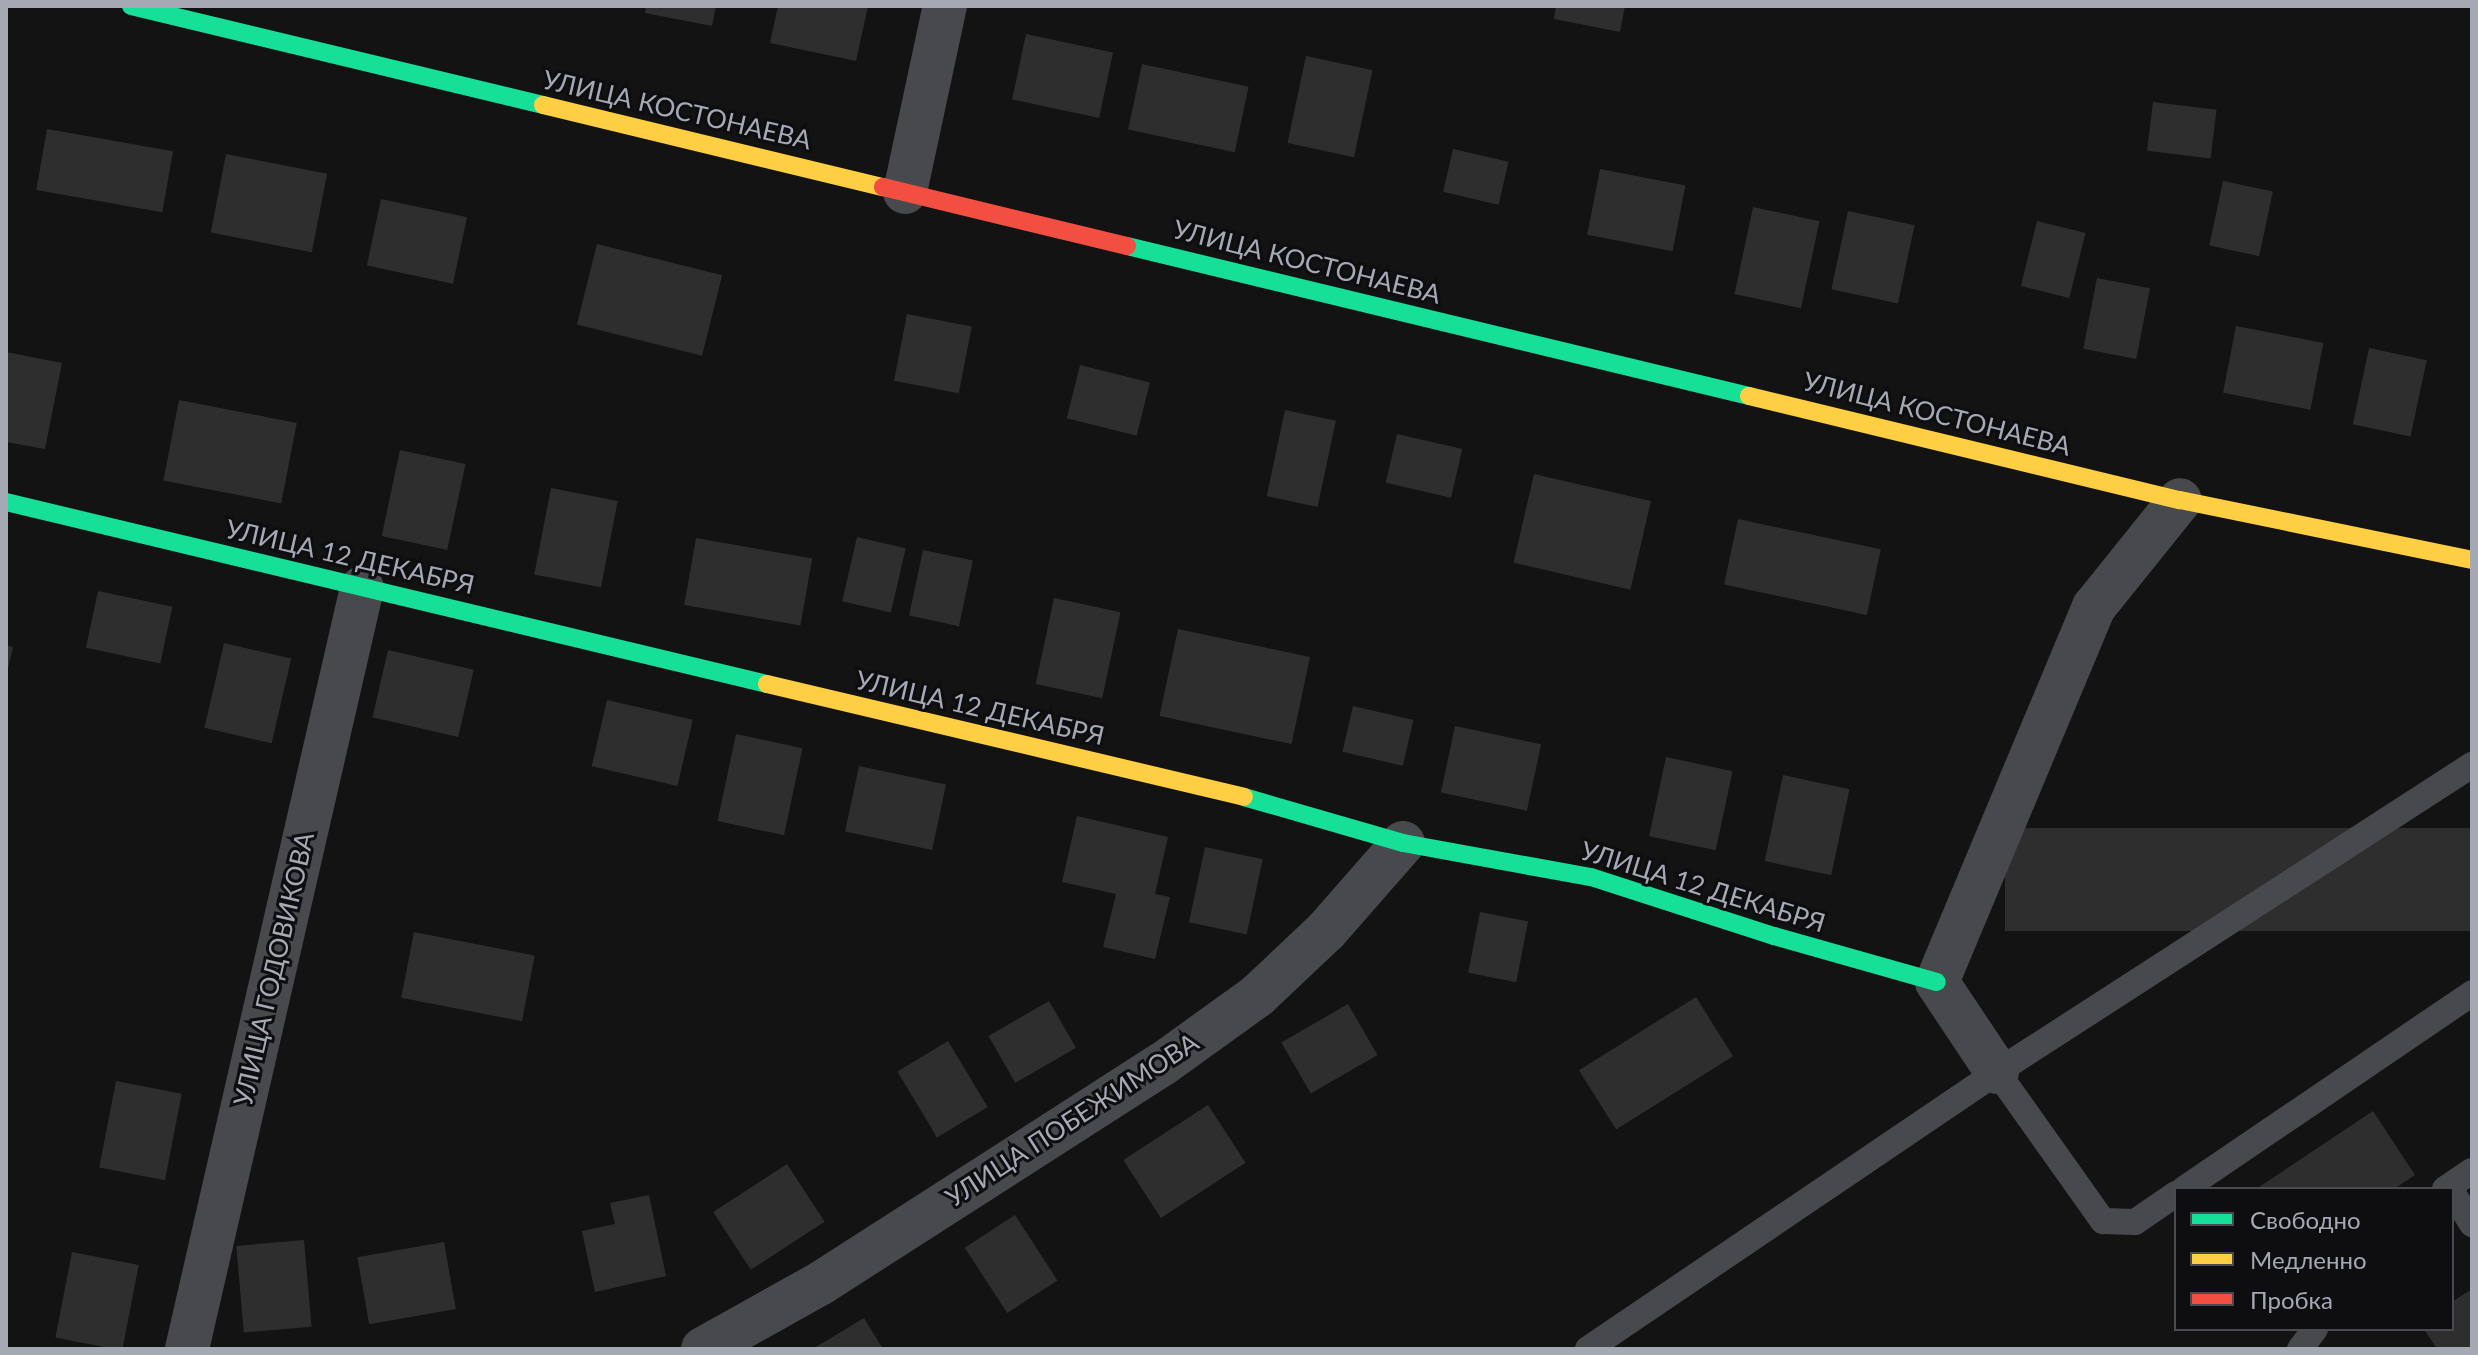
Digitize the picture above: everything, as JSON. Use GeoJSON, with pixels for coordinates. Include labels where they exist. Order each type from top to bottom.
{"type":"FeatureCollection","features":[{"type":"Feature","properties":{"kind":"street","name":"УЛИЦА КОСТОНАЕВА"},"geometry":{"type":"LineString","coordinates":[[131,6],[2180,500],[2472,560]]}},
{"type":"Feature","properties":{"kind":"street"},"geometry":{"type":"LineString","coordinates":[[905,192],[945,6]]}},
{"type":"Feature","properties":{"kind":"street"},"geometry":{"type":"LineString","coordinates":[[1997,1072],[1937,982],[2094,607],[2180,500]]}},
{"type":"Feature","properties":{"kind":"street","name":"УЛИЦА 12 ДЕКАБРЯ"},"geometry":{"type":"LineString","coordinates":[[6,502],[1288,808],[1403,843],[1591,877],[1774,936],[1937,982]]}},
{"type":"Feature","properties":{"kind":"street","name":"УЛИЦА ГОДОВИКОВА"},"geometry":{"type":"LineString","coordinates":[[187,1349],[362,588]]}},
{"type":"Feature","properties":{"kind":"street","name":"УЛИЦА ПОБЕЖИМОВА"},"geometry":{"type":"LineString","coordinates":[[703,1349],[821,1283],[1164,1063],[1257,996],[1326,931],[1403,843]]}},
{"type":"Feature","properties":{"kind":"lane"},"geometry":{"type":"LineString","coordinates":[[1588,1349],[1997,1072],[2472,765]]}},
{"type":"Feature","properties":{"kind":"lane"},"geometry":{"type":"LineString","coordinates":[[2187,1187],[2472,993]]}},
{"type":"Feature","properties":{"kind":"lane"},"geometry":{"type":"LineString","coordinates":[[1997,1072],[2103,1221],[2135,1222],[2174,1195]]}},
{"type":"Feature","properties":{"kind":"lane"},"geometry":{"type":"LineString","coordinates":[[2452,1187],[2472,1171]]}},
{"type":"Feature","properties":{"kind":"lane"},"geometry":{"type":"LineString","coordinates":[[2454,1197],[2472,1224]]}},
{"type":"Feature","properties":{"kind":"lane"},"geometry":{"type":"LineString","coordinates":[[2300,1349],[2314,1331]]}},
{"type":"Feature","properties":{"kind":"building"},"geometry":{"type":"Polygon","coordinates":[[[646,6],[716,6],[712,26],[645,13],[646,6]]]}},
{"type":"Feature","properties":{"kind":"building"},"geometry":{"type":"Polygon","coordinates":[[[778,6],[868,6],[856,61],[770,43],[778,6]]]}},
{"type":"Feature","properties":{"kind":"building"},"geometry":{"type":"Polygon","coordinates":[[[1556,6],[1625,6],[1620,32],[1554,19],[1556,6]]]}},
{"type":"Feature","properties":{"kind":"building"},"geometry":{"type":"Polygon","coordinates":[[[1026,34],[1113,53],[1099,118],[1012,100],[1026,34]]]}},
{"type":"Feature","properties":{"kind":"building"},"geometry":{"type":"Polygon","coordinates":[[[1306,56],[1373,70],[1354,157],[1287,143],[1306,56]]]}},
{"type":"Feature","properties":{"kind":"building"},"geometry":{"type":"Polygon","coordinates":[[[1142,64],[1249,87],[1235,152],[1128,130],[1142,64]]]}},
{"type":"Feature","properties":{"kind":"building"},"geometry":{"type":"Polygon","coordinates":[[[2153,102],[2217,110],[2211,158],[2147,151],[2153,102]]]}},
{"type":"Feature","properties":{"kind":"building"},"geometry":{"type":"Polygon","coordinates":[[[47,129],[173,151],[162,212],[36,190],[47,129]]]}},
{"type":"Feature","properties":{"kind":"building"},"geometry":{"type":"Polygon","coordinates":[[[1453,149],[1509,162],[1499,205],[1443,192],[1453,149]]]}},
{"type":"Feature","properties":{"kind":"building"},"geometry":{"type":"Polygon","coordinates":[[[226,154],[327,174],[312,252],[211,233],[226,154]]]}},
{"type":"Feature","properties":{"kind":"building"},"geometry":{"type":"Polygon","coordinates":[[[1600,169],[1685,186],[1673,251],[1587,235],[1600,169]]]}},
{"type":"Feature","properties":{"kind":"building"},"geometry":{"type":"Polygon","coordinates":[[[2223,181],[2273,192],[2259,256],[2209,246],[2223,181]]]}},
{"type":"Feature","properties":{"kind":"building"},"geometry":{"type":"Polygon","coordinates":[[[381,199],[467,217],[453,284],[367,266],[381,199]]]}},
{"type":"Feature","properties":{"kind":"building"},"geometry":{"type":"Polygon","coordinates":[[[1753,207],[1820,221],[1801,308],[1734,294],[1753,207]]]}},
{"type":"Feature","properties":{"kind":"building"},"geometry":{"type":"Polygon","coordinates":[[[1848,211],[1915,225],[1898,303],[1831,289],[1848,211]]]}},
{"type":"Feature","properties":{"kind":"building"},"geometry":{"type":"Polygon","coordinates":[[[2037,221],[2086,233],[2069,298],[2021,286],[2037,221]]]}},
{"type":"Feature","properties":{"kind":"building"},"geometry":{"type":"Polygon","coordinates":[[[597,244],[722,275],[702,356],[577,325],[597,244]]]}},
{"type":"Feature","properties":{"kind":"building"},"geometry":{"type":"Polygon","coordinates":[[[2097,278],[2150,288],[2136,359],[2083,349],[2097,278]]]}},
{"type":"Feature","properties":{"kind":"building"},"geometry":{"type":"Polygon","coordinates":[[[907,314],[972,327],[959,393],[894,381],[907,314]]]}},
{"type":"Feature","properties":{"kind":"building"},"geometry":{"type":"Polygon","coordinates":[[[2236,326],[2323,343],[2310,410],[2223,393],[2236,326]]]}},
{"type":"Feature","properties":{"kind":"building"},"geometry":{"type":"Polygon","coordinates":[[[2369,348],[2427,360],[2410,437],[2353,424],[2369,348]]]}},
{"type":"Feature","properties":{"kind":"building"},"geometry":{"type":"Polygon","coordinates":[[[6,352],[62,363],[45,449],[6,442],[6,352]]]}},
{"type":"Feature","properties":{"kind":"building"},"geometry":{"type":"Polygon","coordinates":[[[1080,365],[1150,382],[1137,436],[1067,418],[1080,365]]]}},
{"type":"Feature","properties":{"kind":"building"},"geometry":{"type":"Polygon","coordinates":[[[179,400],[297,423],[281,503],[163,480],[179,400]]]}},
{"type":"Feature","properties":{"kind":"building"},"geometry":{"type":"Polygon","coordinates":[[[1285,410],[1336,421],[1318,507],[1267,496],[1285,410]]]}},
{"type":"Feature","properties":{"kind":"building"},"geometry":{"type":"Polygon","coordinates":[[[1397,434],[1462,449],[1451,498],[1386,483],[1397,434]]]}},
{"type":"Feature","properties":{"kind":"building"},"geometry":{"type":"Polygon","coordinates":[[[400,450],[466,464],[447,550],[382,536],[400,450]]]}},
{"type":"Feature","properties":{"kind":"building"},"geometry":{"type":"Polygon","coordinates":[[[1534,474],[1651,501],[1630,590],[1514,563],[1534,474]]]}},
{"type":"Feature","properties":{"kind":"building"},"geometry":{"type":"Polygon","coordinates":[[[551,488],[618,501],[601,587],[534,574],[551,488]]]}},
{"type":"Feature","properties":{"kind":"building"},"geometry":{"type":"Polygon","coordinates":[[[1738,519],[1881,549],[1867,615],[1724,585],[1738,519]]]}},
{"type":"Feature","properties":{"kind":"building"},"geometry":{"type":"Polygon","coordinates":[[[857,537],[906,548],[891,613],[842,601],[857,537]]]}},
{"type":"Feature","properties":{"kind":"building"},"geometry":{"type":"Polygon","coordinates":[[[696,538],[812,558],[800,625],[684,605],[696,538]]]}},
{"type":"Feature","properties":{"kind":"building"},"geometry":{"type":"Polygon","coordinates":[[[923,550],[973,561],[959,626],[909,616],[923,550]]]}},
{"type":"Feature","properties":{"kind":"building"},"geometry":{"type":"Polygon","coordinates":[[[98,591],[172,607],[160,664],[86,648],[98,591]]]}},
{"type":"Feature","properties":{"kind":"building"},"geometry":{"type":"Polygon","coordinates":[[[1054,598],[1121,612],[1102,698],[1036,684],[1054,598]]]}},
{"type":"Feature","properties":{"kind":"building"},"geometry":{"type":"Polygon","coordinates":[[[1178,629],[1310,657],[1292,744],[1159,716],[1178,629]]]}},
{"type":"Feature","properties":{"kind":"building"},"geometry":{"type":"Polygon","coordinates":[[[224,643],[291,659],[272,743],[204,728],[224,643]]]}},
{"type":"Feature","properties":{"kind":"building"},"geometry":{"type":"Polygon","coordinates":[[[6,645],[13,647],[7,673],[6,673],[6,645]]]}},
{"type":"Feature","properties":{"kind":"building"},"geometry":{"type":"Polygon","coordinates":[[[388,650],[474,670],[458,737],[372,717],[388,650]]]}},
{"type":"Feature","properties":{"kind":"building"},"geometry":{"type":"Polygon","coordinates":[[[607,700],[693,720],[677,786],[592,766],[607,700]]]}},
{"type":"Feature","properties":{"kind":"building"},"geometry":{"type":"Polygon","coordinates":[[[1353,706],[1413,720],[1403,766],[1342,752],[1353,706]]]}},
{"type":"Feature","properties":{"kind":"building"},"geometry":{"type":"Polygon","coordinates":[[[1455,726],[1541,744],[1527,811],[1441,793],[1455,726]]]}},
{"type":"Feature","properties":{"kind":"building"},"geometry":{"type":"Polygon","coordinates":[[[736,734],[803,748],[784,835],[717,821],[736,734]]]}},
{"type":"Feature","properties":{"kind":"building"},"geometry":{"type":"Polygon","coordinates":[[[1666,757],[1733,771],[1716,850],[1649,836],[1666,757]]]}},
{"type":"Feature","properties":{"kind":"building"},"geometry":{"type":"Polygon","coordinates":[[[859,766],[946,785],[932,850],[845,832],[859,766]]]}},
{"type":"Feature","properties":{"kind":"building"},"geometry":{"type":"Polygon","coordinates":[[[1783,775],[1850,789],[1831,875],[1765,861],[1783,775]]]}},
{"type":"Feature","properties":{"kind":"building"},"geometry":{"type":"Polygon","coordinates":[[[1077,816],[1168,837],[1155,894],[1170,897],[1155,959],[1103,947],[1116,894],[1062,882],[1077,816]]]}},
{"type":"Feature","properties":{"kind":"building"},"geometry":{"type":"Polygon","coordinates":[[[2005,828],[2472,828],[2472,931],[2005,931],[2005,828]]]}},
{"type":"Feature","properties":{"kind":"building"},"geometry":{"type":"Polygon","coordinates":[[[1205,847],[1263,859],[1247,935],[1189,922],[1205,847]]]}},
{"type":"Feature","properties":{"kind":"building"},"geometry":{"type":"Polygon","coordinates":[[[1480,912],[1528,921],[1516,982],[1468,973],[1480,912]]]}},
{"type":"Feature","properties":{"kind":"building"},"geometry":{"type":"Polygon","coordinates":[[[414,932],[535,955],[522,1021],[401,998],[414,932]]]}},
{"type":"Feature","properties":{"kind":"building"},"geometry":{"type":"Polygon","coordinates":[[[1696,997],[1733,1056],[1616,1129],[1579,1070],[1696,997]]]}},
{"type":"Feature","properties":{"kind":"building"},"geometry":{"type":"Polygon","coordinates":[[[1049,1001],[1076,1048],[1015,1083],[988,1036],[1049,1001]]]}},
{"type":"Feature","properties":{"kind":"building"},"geometry":{"type":"Polygon","coordinates":[[[1348,1004],[1378,1055],[1311,1094],[1281,1042],[1348,1004]]]}},
{"type":"Feature","properties":{"kind":"building"},"geometry":{"type":"Polygon","coordinates":[[[948,1041],[988,1107],[937,1137],[897,1071],[948,1041]]]}},
{"type":"Feature","properties":{"kind":"building"},"geometry":{"type":"Polygon","coordinates":[[[116,1081],[182,1094],[165,1180],[99,1167],[116,1081]]]}},
{"type":"Feature","properties":{"kind":"building"},"geometry":{"type":"Polygon","coordinates":[[[1208,1105],[1246,1163],[1161,1218],[1123,1160],[1208,1105]]]}},
{"type":"Feature","properties":{"kind":"building"},"geometry":{"type":"Polygon","coordinates":[[[2373,1111],[2415,1175],[2397,1187],[2259,1187],[2373,1111]]]}},
{"type":"Feature","properties":{"kind":"building"},"geometry":{"type":"Polygon","coordinates":[[[787,1164],[825,1222],[751,1270],[713,1212],[787,1164]]]}},
{"type":"Feature","properties":{"kind":"building"},"geometry":{"type":"Polygon","coordinates":[[[649,1195],[666,1276],[595,1292],[582,1231],[615,1224],[610,1203],[649,1195]]]}},
{"type":"Feature","properties":{"kind":"building"},"geometry":{"type":"Polygon","coordinates":[[[1015,1215],[1057,1280],[1007,1313],[965,1248],[1015,1215]]]}},
{"type":"Feature","properties":{"kind":"building"},"geometry":{"type":"Polygon","coordinates":[[[304,1240],[312,1327],[244,1333],[236,1246],[304,1240]]]}},
{"type":"Feature","properties":{"kind":"building"},"geometry":{"type":"Polygon","coordinates":[[[444,1242],[456,1309],[369,1324],[357,1257],[444,1242]]]}},
{"type":"Feature","properties":{"kind":"building"},"geometry":{"type":"Polygon","coordinates":[[[72,1252],[139,1265],[122,1349],[55,1337],[72,1252]]]}},
{"type":"Feature","properties":{"kind":"building"},"geometry":{"type":"Polygon","coordinates":[[[2472,1289],[2472,1349],[2437,1349],[2425,1331],[2454,1331],[2454,1301],[2472,1289]]]}},
{"type":"Feature","properties":{"kind":"building"},"geometry":{"type":"Polygon","coordinates":[[[864,1318],[883,1349],[816,1347],[864,1318]]]}},
{"type":"Feature","properties":{"kind":"traffic: fast"},"geometry":{"type":"LineString","coordinates":[[131,6],[543,105]]}},
{"type":"Feature","properties":{"kind":"traffic: fast"},"geometry":{"type":"LineString","coordinates":[[1127,246],[1749,396]]}},
{"type":"Feature","properties":{"kind":"traffic: fast"},"geometry":{"type":"LineString","coordinates":[[6,502],[767,684]]}},
{"type":"Feature","properties":{"kind":"traffic: fast"},"geometry":{"type":"LineString","coordinates":[[1244,797],[1403,843],[1591,877],[1774,936],[1937,982]]}},
{"type":"Feature","properties":{"kind":"traffic: slow"},"geometry":{"type":"LineString","coordinates":[[543,105],[883,187]]}},
{"type":"Feature","properties":{"kind":"traffic: slow"},"geometry":{"type":"LineString","coordinates":[[1749,396],[2180,500],[2472,560]]}},
{"type":"Feature","properties":{"kind":"traffic: slow"},"geometry":{"type":"LineString","coordinates":[[767,684],[1244,797]]}},
{"type":"Feature","properties":{"kind":"traffic: jam"},"geometry":{"type":"LineString","coordinates":[[883,187],[1127,246]]}}]}
